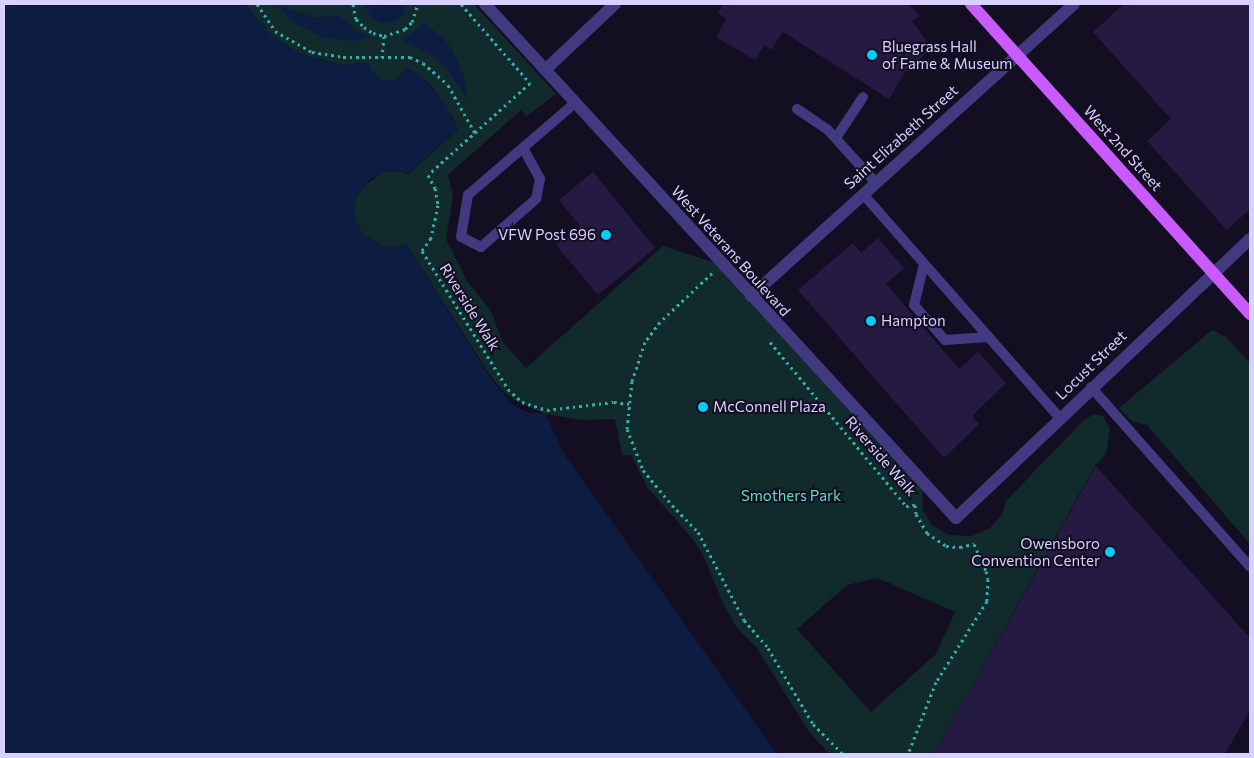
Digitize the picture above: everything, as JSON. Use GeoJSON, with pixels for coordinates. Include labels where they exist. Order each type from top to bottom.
{"type":"FeatureCollection","features":[{"type":"Feature","properties":{"kind":"main road","name":"West 2nd Street"},"geometry":{"type":"LineString","coordinates":[[972,4],[1250,314]]}},
{"type":"Feature","properties":{"kind":"street","name":"West Veterans Boulevard"},"geometry":{"type":"LineString","coordinates":[[485,4],[956,518]]}},
{"type":"Feature","properties":{"kind":"street"},"geometry":{"type":"LineString","coordinates":[[545,70],[615,4]]}},
{"type":"Feature","properties":{"kind":"street","name":"Saint Elizabeth Street"},"geometry":{"type":"LineString","coordinates":[[751,296],[1074,4]]}},
{"type":"Feature","properties":{"kind":"street","name":"Locust Street"},"geometry":{"type":"LineString","coordinates":[[956,518],[1250,238]]}},
{"type":"Feature","properties":{"kind":"lane"},"geometry":{"type":"LineString","coordinates":[[836,138],[863,98]]}},
{"type":"Feature","properties":{"kind":"lane"},"geometry":{"type":"LineString","coordinates":[[523,148],[540,178],[536,199],[481,247],[461,236],[468,195],[575,103]]}},
{"type":"Feature","properties":{"kind":"lane"},"geometry":{"type":"LineString","coordinates":[[797,109],[828,130],[876,182]]}},
{"type":"Feature","properties":{"kind":"lane"},"geometry":{"type":"LineString","coordinates":[[862,194],[1060,418]]}},
{"type":"Feature","properties":{"kind":"lane"},"geometry":{"type":"LineString","coordinates":[[924,264],[914,305],[945,340],[988,337]]}},
{"type":"Feature","properties":{"kind":"lane"},"geometry":{"type":"LineString","coordinates":[[1092,387],[1250,568]]}},
{"type":"Feature","properties":{"kind":"path"},"geometry":{"type":"LineString","coordinates":[[256,4],[275,31],[312,52],[382,58],[410,57],[423,63],[448,85],[475,133]]}},
{"type":"Feature","properties":{"kind":"path"},"geometry":{"type":"LineString","coordinates":[[353,4],[356,19],[373,33],[384,36],[405,29],[412,22],[418,4]]}},
{"type":"Feature","properties":{"kind":"path","name":"Riverside Walk"},"geometry":{"type":"LineString","coordinates":[[461,4],[530,83],[428,175],[435,188],[438,205],[431,238],[422,251],[508,389],[522,402],[547,410],[614,402],[629,404]]}},
{"type":"Feature","properties":{"kind":"path"},"geometry":{"type":"LineString","coordinates":[[382,58],[384,36]]}},
{"type":"Feature","properties":{"kind":"path"},"geometry":{"type":"LineString","coordinates":[[719,280],[713,273],[660,322],[645,342],[632,381],[627,429],[644,470],[672,505],[698,532],[744,620],[768,648],[813,724],[843,754]]}},
{"type":"Feature","properties":{"kind":"path","name":"Riverside Walk"},"geometry":{"type":"LineString","coordinates":[[769,340],[906,506],[915,505],[916,514],[927,533],[946,546],[960,547],[974,544],[986,571],[988,601],[936,682],[908,754]]}},
{"type":"Feature","properties":{"kind":"green space","name":"Smothers Park"},"geometry":{"type":"Polygon","coordinates":[[[246,4],[474,4],[556,94],[526,117],[521,110],[448,175],[453,196],[446,239],[467,281],[491,311],[502,341],[526,368],[663,246],[722,265],[922,484],[923,510],[932,525],[949,535],[972,536],[990,528],[1002,515],[1006,501],[1085,419],[1095,414],[1103,416],[1110,429],[1106,454],[1095,466],[934,754],[830,754],[809,732],[757,648],[737,628],[723,603],[703,555],[691,537],[647,487],[631,455],[622,455],[615,419],[582,420],[545,414],[516,401],[502,390],[490,375],[406,244],[394,247],[382,246],[371,241],[362,233],[356,222],[354,210],[356,198],[362,188],[383,172],[399,171],[408,174],[458,130],[454,119],[434,89],[422,76],[406,68],[400,76],[393,80],[382,80],[371,71],[367,63],[341,65],[298,53],[267,32],[246,4]],[[878,578],[847,585],[797,629],[871,712],[936,654],[955,612],[878,578]]]}},
{"type":"Feature","properties":{"kind":"green space"},"geometry":{"type":"Polygon","coordinates":[[[1212,330],[1226,337],[1250,363],[1250,544],[1147,425],[1132,421],[1119,408],[1212,330]]]}},
{"type":"Feature","properties":{"kind":"water"},"geometry":{"type":"Polygon","coordinates":[[[4,4],[246,4],[267,32],[298,53],[341,65],[368,63],[371,71],[382,80],[393,80],[400,76],[406,68],[422,76],[446,105],[458,130],[408,173],[390,170],[370,179],[356,198],[354,210],[356,222],[362,233],[382,246],[394,247],[406,244],[491,379],[513,405],[526,412],[545,414],[566,457],[777,754],[4,754],[4,4]]]}},
{"type":"Feature","properties":{"kind":"water"},"geometry":{"type":"Polygon","coordinates":[[[364,4],[407,4],[403,15],[398,20],[384,24],[372,19],[364,4]]]}},
{"type":"Feature","properties":{"kind":"water"},"geometry":{"type":"Polygon","coordinates":[[[277,5],[313,17],[340,16],[353,28],[373,38],[352,41],[324,38],[295,24],[277,5]]]}},
{"type":"Feature","properties":{"kind":"water"},"geometry":{"type":"Polygon","coordinates":[[[424,22],[444,39],[453,51],[463,73],[468,100],[448,71],[433,56],[400,39],[414,32],[424,22]]]}},
{"type":"Feature","properties":{"kind":"building","name":"Bluegrass Hall of Fame & Museum"},"geometry":{"type":"Polygon","coordinates":[[[723,4],[909,4],[919,16],[912,21],[932,48],[905,72],[889,99],[783,32],[771,50],[765,45],[755,60],[716,37],[726,19],[718,13],[723,4]]]}},
{"type":"Feature","properties":{"kind":"building"},"geometry":{"type":"Polygon","coordinates":[[[1124,4],[1250,4],[1250,209],[1227,230],[1147,141],[1171,119],[1093,32],[1124,4]]]}},
{"type":"Feature","properties":{"kind":"building","name":"VFW Post 696"},"geometry":{"type":"Polygon","coordinates":[[[593,172],[655,248],[598,295],[556,245],[580,226],[559,200],[593,172]]]}},
{"type":"Feature","properties":{"kind":"building","name":"Hampton"},"geometry":{"type":"Polygon","coordinates":[[[878,238],[904,268],[886,284],[959,369],[978,352],[1006,383],[972,416],[979,424],[944,458],[798,290],[853,243],[861,253],[878,238]]]}},
{"type":"Feature","properties":{"kind":"building","name":"Owensboro Convention Center"},"geometry":{"type":"Polygon","coordinates":[[[1096,466],[1250,638],[1250,710],[1225,754],[934,754],[1096,466]]]}},
{"type":"Feature","properties":{"kind":"place","name":"Bluegrass Hall of Fame & Museum"},"geometry":{"type":"Point","coordinates":[872,55]}},
{"type":"Feature","properties":{"kind":"place","name":"VFW Post 696"},"geometry":{"type":"Point","coordinates":[606,235]}},
{"type":"Feature","properties":{"kind":"place","name":"Hampton"},"geometry":{"type":"Point","coordinates":[871,321]}},
{"type":"Feature","properties":{"kind":"place","name":"McConnell Plaza"},"geometry":{"type":"Point","coordinates":[703,407]}},
{"type":"Feature","properties":{"kind":"place","name":"Owensboro Convention Center"},"geometry":{"type":"Point","coordinates":[1110,552]}}]}
